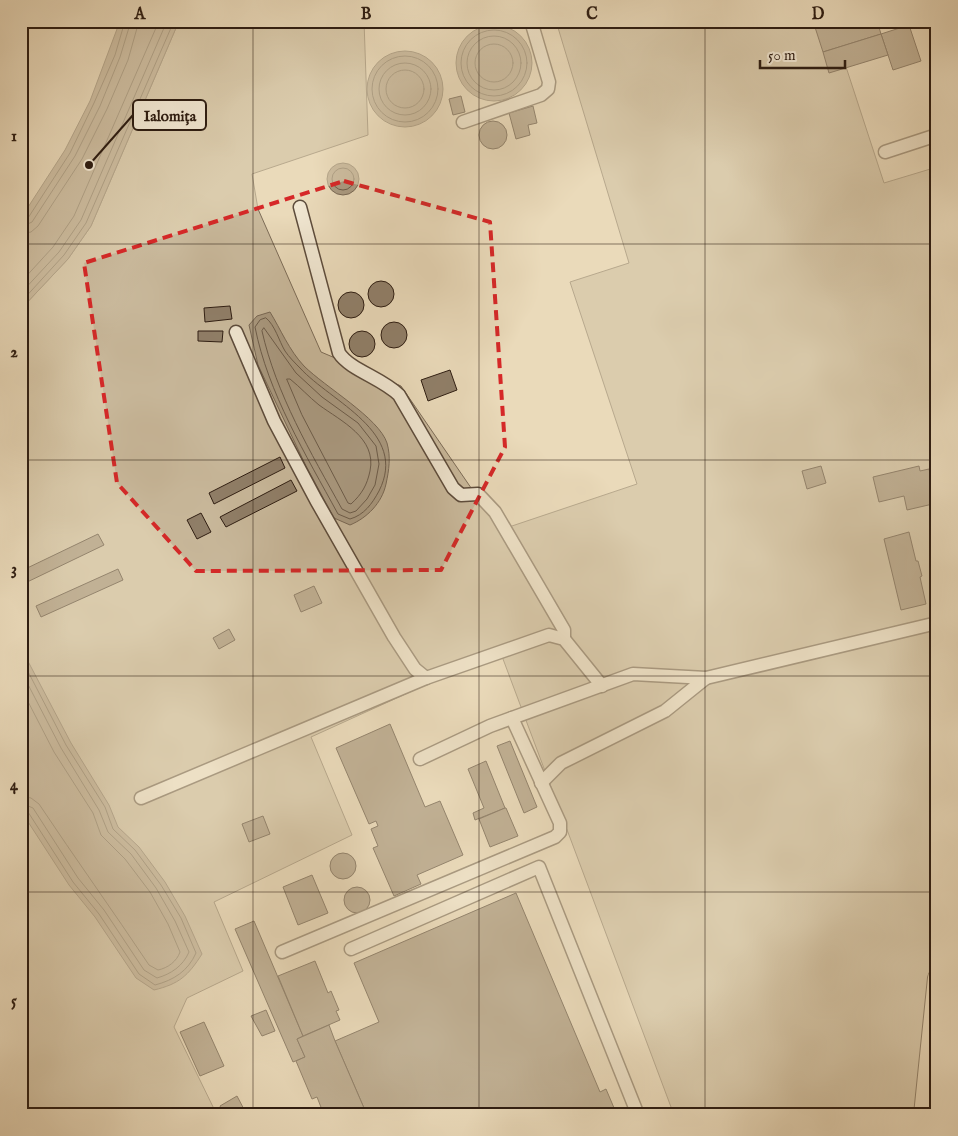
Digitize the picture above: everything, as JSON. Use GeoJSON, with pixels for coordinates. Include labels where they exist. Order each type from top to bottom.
{"type":"FeatureCollection","features":[{"type":"Feature","properties":{"kind":"highway"},"geometry":{"type":"LineString","coordinates":[[923,1115],[937,978]]}},
{"type":"Feature","properties":{"kind":"lane"},"geometry":{"type":"LineString","coordinates":[[463,122],[541,95],[548,89],[549,82],[531,21]]}},
{"type":"Feature","properties":{"kind":"lane"},"geometry":{"type":"LineString","coordinates":[[885,152],[937,135]]}},
{"type":"Feature","properties":{"kind":"lane"},"geometry":{"type":"LineString","coordinates":[[300,207],[339,353],[345,361],[388,384],[399,395],[452,488],[462,495],[478,494],[496,512],[564,630],[564,639]]}},
{"type":"Feature","properties":{"kind":"lane"},"geometry":{"type":"LineString","coordinates":[[236,332],[274,421],[316,500],[394,636],[415,669],[426,678]]}},
{"type":"Feature","properties":{"kind":"lane"},"geometry":{"type":"LineString","coordinates":[[420,759],[490,726],[633,674],[706,678],[937,622]]}},
{"type":"Feature","properties":{"kind":"lane"},"geometry":{"type":"LineString","coordinates":[[141,798],[426,678],[549,634],[564,639],[602,686]]}},
{"type":"Feature","properties":{"kind":"lane"},"geometry":{"type":"LineString","coordinates":[[541,782],[562,763],[665,711],[706,678]]}},
{"type":"Feature","properties":{"kind":"lane"},"geometry":{"type":"LineString","coordinates":[[282,952],[548,842],[560,832],[560,823],[512,718]]}},
{"type":"Feature","properties":{"kind":"lane"},"geometry":{"type":"LineString","coordinates":[[351,949],[539,867],[638,1115]]}},
{"type":"Feature","properties":{"kind":"highlighted area"},"geometry":{"type":"Polygon","coordinates":[[[344,181],[490,222],[505,447],[441,570],[196,571],[117,483],[84,263],[344,181]]]}},
{"type":"Feature","properties":{"kind":"shaded area"},"geometry":{"type":"Polygon","coordinates":[[[179,21],[364,21],[368,135],[252,174],[258,209],[321,352],[401,386],[500,530],[637,484],[570,282],[629,263],[556,21],[831,21],[884,183],[937,167],[937,1115],[674,1115],[500,651],[311,737],[352,835],[214,902],[243,971],[187,998],[174,1027],[217,1115],[21,1115],[21,309],[68,259],[91,226],[179,21]]]}},
{"type":"Feature","properties":{"kind":"water"},"geometry":{"type":"Polygon","coordinates":[[[120,21],[179,21],[91,226],[68,259],[21,309],[21,218],[65,150],[90,101],[120,21]]]}},
{"type":"Feature","properties":{"kind":"water"},"geometry":{"type":"Polygon","coordinates":[[[494,25],[509,28],[521,36],[529,48],[532,63],[529,78],[521,90],[509,98],[494,101],[479,98],[467,90],[459,78],[456,63],[459,48],[467,36],[479,28],[494,25]]]}},
{"type":"Feature","properties":{"kind":"water"},"geometry":{"type":"Polygon","coordinates":[[[405,51],[419,54],[432,62],[440,75],[443,89],[440,103],[432,116],[419,124],[405,127],[391,124],[378,116],[370,103],[367,89],[370,75],[378,62],[391,54],[405,51]]]}},
{"type":"Feature","properties":{"kind":"water"},"geometry":{"type":"Polygon","coordinates":[[[343,163],[349,164],[354,168],[358,173],[358,185],[354,190],[349,194],[343,195],[337,194],[332,190],[328,185],[327,179],[328,173],[332,168],[337,164],[343,163]]]}},
{"type":"Feature","properties":{"kind":"water"},"geometry":{"type":"Polygon","coordinates":[[[270,312],[290,347],[304,366],[374,423],[387,443],[389,469],[384,491],[368,514],[350,525],[334,518],[306,466],[258,365],[249,325],[257,316],[270,312]]]}},
{"type":"Feature","properties":{"kind":"water"},"geometry":{"type":"Polygon","coordinates":[[[21,648],[71,743],[109,805],[118,827],[139,847],[165,882],[185,916],[202,954],[182,978],[170,985],[154,990],[136,978],[95,917],[69,885],[21,811],[21,648]]]}},
{"type":"Feature","properties":{"kind":"building"},"geometry":{"type":"Polygon","coordinates":[[[813,21],[877,21],[881,34],[823,52],[813,21]]]}},
{"type":"Feature","properties":{"kind":"building"},"geometry":{"type":"Polygon","coordinates":[[[909,25],[921,61],[893,70],[881,34],[909,25]]]}},
{"type":"Feature","properties":{"kind":"building"},"geometry":{"type":"Polygon","coordinates":[[[881,34],[888,55],[829,73],[823,52],[881,34]]]}},
{"type":"Feature","properties":{"kind":"building"},"geometry":{"type":"Polygon","coordinates":[[[461,96],[465,112],[453,115],[449,99],[461,96]]]}},
{"type":"Feature","properties":{"kind":"building"},"geometry":{"type":"Polygon","coordinates":[[[533,106],[537,123],[528,125],[530,135],[516,139],[509,113],[533,106]]]}},
{"type":"Feature","properties":{"kind":"building"},"geometry":{"type":"Polygon","coordinates":[[[493,121],[503,125],[507,135],[503,145],[493,149],[483,145],[479,135],[483,125],[493,121]]]}},
{"type":"Feature","properties":{"kind":"building"},"geometry":{"type":"Polygon","coordinates":[[[381,281],[390,285],[394,294],[390,303],[381,307],[372,303],[368,294],[372,285],[381,281]]]}},
{"type":"Feature","properties":{"kind":"building"},"geometry":{"type":"Polygon","coordinates":[[[351,292],[360,296],[364,305],[360,314],[351,318],[342,314],[338,305],[342,296],[351,292]]]}},
{"type":"Feature","properties":{"kind":"building"},"geometry":{"type":"Polygon","coordinates":[[[230,306],[232,319],[205,322],[204,308],[230,306]]]}},
{"type":"Feature","properties":{"kind":"building"},"geometry":{"type":"Polygon","coordinates":[[[394,322],[403,326],[407,335],[403,344],[394,348],[385,344],[381,335],[385,326],[394,322]]]}},
{"type":"Feature","properties":{"kind":"building"},"geometry":{"type":"Polygon","coordinates":[[[198,331],[223,331],[222,342],[198,341],[198,331]]]}},
{"type":"Feature","properties":{"kind":"building"},"geometry":{"type":"Polygon","coordinates":[[[362,331],[371,335],[375,344],[371,353],[362,357],[353,353],[349,344],[353,335],[362,331]]]}},
{"type":"Feature","properties":{"kind":"building"},"geometry":{"type":"Polygon","coordinates":[[[450,370],[457,390],[428,401],[421,380],[450,370]]]}},
{"type":"Feature","properties":{"kind":"building"},"geometry":{"type":"Polygon","coordinates":[[[280,457],[285,468],[214,504],[209,493],[280,457]]]}},
{"type":"Feature","properties":{"kind":"building"},"geometry":{"type":"Polygon","coordinates":[[[821,466],[826,483],[807,489],[802,471],[821,466]]]}},
{"type":"Feature","properties":{"kind":"building"},"geometry":{"type":"Polygon","coordinates":[[[919,466],[920,471],[929,469],[937,503],[907,510],[904,496],[879,502],[873,477],[919,466]]]}},
{"type":"Feature","properties":{"kind":"building"},"geometry":{"type":"Polygon","coordinates":[[[291,480],[297,491],[226,527],[220,517],[291,480]]]}},
{"type":"Feature","properties":{"kind":"building"},"geometry":{"type":"Polygon","coordinates":[[[201,513],[211,532],[197,539],[187,520],[201,513]]]}},
{"type":"Feature","properties":{"kind":"building"},"geometry":{"type":"Polygon","coordinates":[[[909,532],[916,561],[918,561],[922,576],[920,577],[926,604],[901,610],[884,539],[909,532]]]}},
{"type":"Feature","properties":{"kind":"building"},"geometry":{"type":"Polygon","coordinates":[[[98,534],[104,545],[23,584],[21,571],[98,534]]]}},
{"type":"Feature","properties":{"kind":"building"},"geometry":{"type":"Polygon","coordinates":[[[118,569],[123,580],[41,617],[36,606],[118,569]]]}},
{"type":"Feature","properties":{"kind":"building"},"geometry":{"type":"Polygon","coordinates":[[[314,586],[322,603],[301,612],[294,595],[314,586]]]}},
{"type":"Feature","properties":{"kind":"building"},"geometry":{"type":"Polygon","coordinates":[[[229,629],[235,640],[219,649],[213,638],[229,629]]]}},
{"type":"Feature","properties":{"kind":"building"},"geometry":{"type":"Polygon","coordinates":[[[390,724],[425,807],[440,801],[463,855],[417,875],[421,884],[394,896],[373,848],[378,846],[371,829],[378,826],[376,821],[369,824],[336,748],[390,724]]]}},
{"type":"Feature","properties":{"kind":"building"},"geometry":{"type":"Polygon","coordinates":[[[510,741],[537,807],[524,813],[497,746],[510,741]]]}},
{"type":"Feature","properties":{"kind":"building"},"geometry":{"type":"Polygon","coordinates":[[[486,761],[505,808],[475,820],[473,813],[484,808],[468,769],[486,761]]]}},
{"type":"Feature","properties":{"kind":"building"},"geometry":{"type":"Polygon","coordinates":[[[505,808],[518,836],[490,847],[479,819],[505,808]]]}},
{"type":"Feature","properties":{"kind":"building"},"geometry":{"type":"Polygon","coordinates":[[[263,816],[270,834],[249,842],[242,824],[263,816]]]}},
{"type":"Feature","properties":{"kind":"building"},"geometry":{"type":"Polygon","coordinates":[[[343,853],[353,856],[356,866],[353,876],[343,879],[333,876],[330,866],[333,856],[343,853]]]}},
{"type":"Feature","properties":{"kind":"building"},"geometry":{"type":"Polygon","coordinates":[[[312,875],[328,913],[298,925],[283,887],[312,875]]]}},
{"type":"Feature","properties":{"kind":"building"},"geometry":{"type":"Polygon","coordinates":[[[357,887],[367,890],[370,900],[367,910],[357,913],[347,910],[344,900],[347,890],[357,887]]]}},
{"type":"Feature","properties":{"kind":"building"},"geometry":{"type":"Polygon","coordinates":[[[516,893],[600,1092],[606,1089],[617,1115],[367,1115],[335,1041],[379,1022],[354,963],[516,893]]]}},
{"type":"Feature","properties":{"kind":"building"},"geometry":{"type":"Polygon","coordinates":[[[254,921],[303,1036],[297,1039],[305,1057],[293,1062],[235,929],[254,921]]]}},
{"type":"Feature","properties":{"kind":"building"},"geometry":{"type":"Polygon","coordinates":[[[315,961],[328,993],[331,991],[339,1010],[336,1011],[340,1020],[303,1036],[278,976],[315,961]]]}},
{"type":"Feature","properties":{"kind":"building"},"geometry":{"type":"Polygon","coordinates":[[[266,1010],[275,1031],[262,1036],[251,1016],[266,1010]]]}},
{"type":"Feature","properties":{"kind":"building"},"geometry":{"type":"Polygon","coordinates":[[[204,1022],[224,1066],[200,1076],[180,1032],[204,1022]]]}},
{"type":"Feature","properties":{"kind":"building"},"geometry":{"type":"Polygon","coordinates":[[[329,1025],[367,1115],[324,1115],[317,1097],[312,1099],[296,1061],[305,1057],[297,1039],[329,1025]]]}},
{"type":"Feature","properties":{"kind":"building"},"geometry":{"type":"Polygon","coordinates":[[[237,1096],[247,1115],[224,1115],[220,1106],[237,1096]]]}},
{"type":"Feature","properties":{"kind":"place","name":"Ialomița"},"geometry":{"type":"Point","coordinates":[89,165]}}]}
